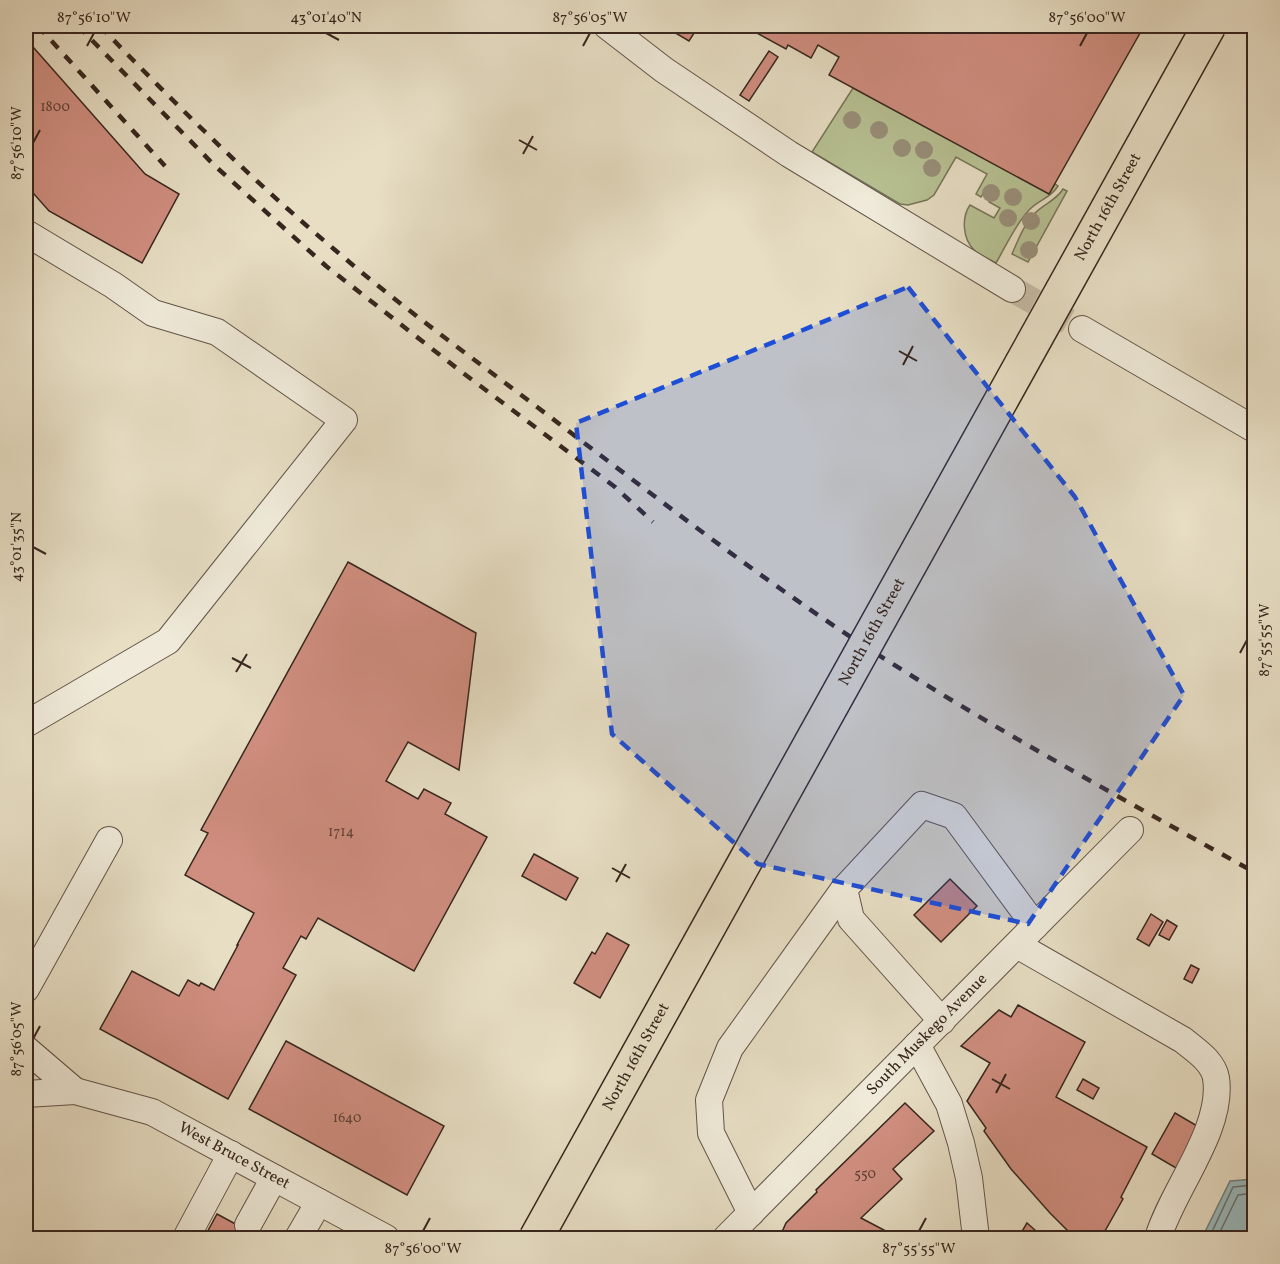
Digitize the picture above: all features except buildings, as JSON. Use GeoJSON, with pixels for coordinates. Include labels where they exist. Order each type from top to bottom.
{"type":"FeatureCollection","features":[{"type":"Feature","properties":{"kind":"main road","name":"North 16th Street"},"geometry":{"type":"LineString","coordinates":[[536,1239],[1209,26]]}},
{"type":"Feature","properties":{"kind":"street"},"geometry":{"type":"LineString","coordinates":[[607,26],[664,70],[789,154],[1012,290]]}},
{"type":"Feature","properties":{"kind":"street"},"geometry":{"type":"LineString","coordinates":[[26,233],[113,285],[153,313],[217,332],[344,420],[168,641],[26,724]]}},
{"type":"Feature","properties":{"kind":"street"},"geometry":{"type":"LineString","coordinates":[[1082,330],[1254,429]]}},
{"type":"Feature","properties":{"kind":"street"},"geometry":{"type":"LineString","coordinates":[[751,1213],[711,1133],[709,1100],[730,1048],[843,889],[922,805],[954,816],[1035,926]]}},
{"type":"Feature","properties":{"kind":"street","name":"South Muskego Avenue"},"geometry":{"type":"LineString","coordinates":[[726,1239],[1130,830]]}},
{"type":"Feature","properties":{"kind":"street"},"geometry":{"type":"LineString","coordinates":[[26,989],[109,840]]}},
{"type":"Feature","properties":{"kind":"street"},"geometry":{"type":"LineString","coordinates":[[843,889],[852,920],[942,1021]]}},
{"type":"Feature","properties":{"kind":"street"},"geometry":{"type":"LineString","coordinates":[[1017,945],[1183,1040],[1206,1059],[1216,1077],[1215,1108],[1198,1154],[1164,1218],[1158,1239]]}},
{"type":"Feature","properties":{"kind":"street"},"geometry":{"type":"LineString","coordinates":[[917,1045],[949,1104],[961,1143],[969,1178],[976,1239]]}},
{"type":"Feature","properties":{"kind":"street"},"geometry":{"type":"LineString","coordinates":[[26,1049],[75,1091]]}},
{"type":"Feature","properties":{"kind":"street"},"geometry":{"type":"LineString","coordinates":[[26,1094],[75,1091]]}},
{"type":"Feature","properties":{"kind":"street","name":"West Bruce Street"},"geometry":{"type":"LineString","coordinates":[[75,1091],[153,1112],[386,1239]]}},
{"type":"Feature","properties":{"kind":"street"},"geometry":{"type":"LineString","coordinates":[[186,1239],[231,1154]]}},
{"type":"Feature","properties":{"kind":"street"},"geometry":{"type":"LineString","coordinates":[[248,1225],[274,1178]]}},
{"type":"Feature","properties":{"kind":"street"},"geometry":{"type":"LineString","coordinates":[[298,1239],[319,1202]]}},
{"type":"Feature","properties":{"kind":"highlighted area"},"geometry":{"type":"Polygon","coordinates":[[[908,287],[1075,497],[1184,695],[1028,924],[758,864],[612,734],[576,423],[908,287]]]}},
{"type":"Feature","properties":{"kind":"green space"},"geometry":{"type":"Polygon","coordinates":[[[853,88],[1049,194],[1055,184],[1058,186],[1052,193],[1024,216],[996,263],[982,256],[970,245],[964,222],[970,205],[994,218],[1000,208],[989,202],[992,196],[984,192],[981,197],[976,194],[987,174],[956,157],[934,195],[927,200],[908,205],[900,204],[812,152],[853,88]]]}},
{"type":"Feature","properties":{"kind":"green space"},"geometry":{"type":"Polygon","coordinates":[[[1063,189],[1067,191],[1028,262],[1012,254],[1030,218],[1057,197],[1063,189]]]}},
{"type":"Feature","properties":{"kind":"water"},"geometry":{"type":"Polygon","coordinates":[[[1254,1179],[1254,1238],[1202,1238],[1230,1181],[1254,1179]]]}},
{"type":"Feature","properties":{"kind":"tunnel"},"geometry":{"type":"LineString","coordinates":[[1012,289],[1082,329]]}},
{"type":"Feature","properties":{"kind":"railway"},"geometry":{"type":"LineString","coordinates":[[38,26],[165,166]]}},
{"type":"Feature","properties":{"kind":"railway"},"geometry":{"type":"LineString","coordinates":[[78,26],[214,165],[326,266],[615,487],[653,522]]}},
{"type":"Feature","properties":{"kind":"railway"},"geometry":{"type":"LineString","coordinates":[[100,26],[185,113],[244,169],[364,274],[736,557],[861,644],[947,697],[1078,774],[1254,872]]}}]}
